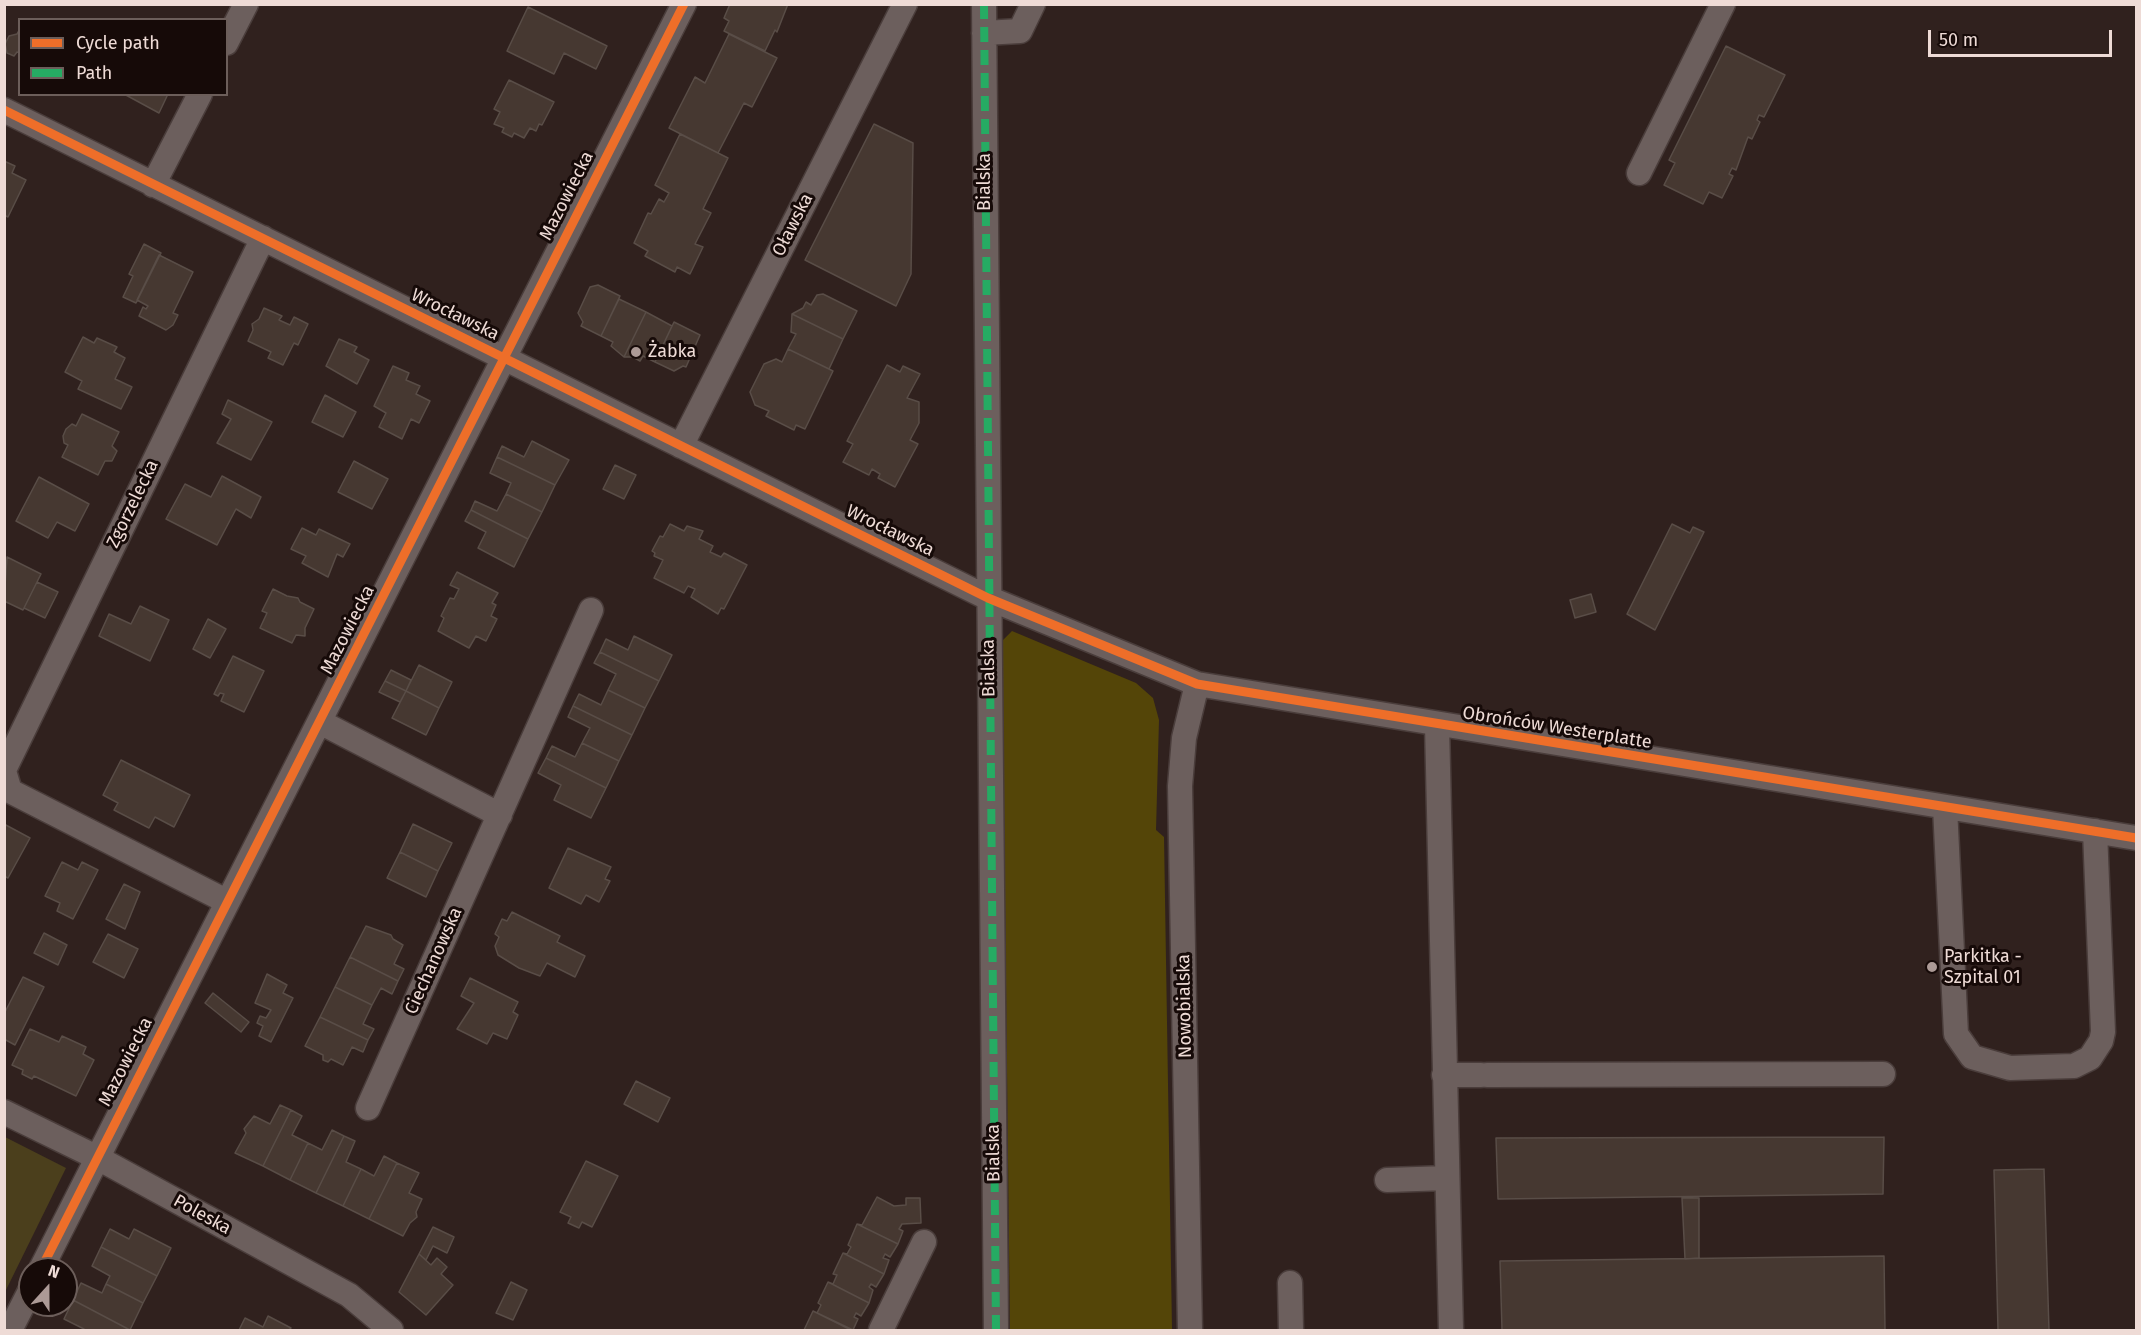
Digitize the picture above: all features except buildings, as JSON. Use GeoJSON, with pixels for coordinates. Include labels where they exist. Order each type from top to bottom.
{"type":"FeatureCollection","features":[{"type":"Feature","properties":{"kind":"street"},"geometry":{"type":"LineString","coordinates":[[228,39],[246,4]]}},
{"type":"Feature","properties":{"kind":"street","name":"Mazowiecka"},"geometry":{"type":"LineString","coordinates":[[47,1257],[684,4]]}},
{"type":"Feature","properties":{"kind":"street","name":"Oławska"},"geometry":{"type":"LineString","coordinates":[[681,446],[905,4]]}},
{"type":"Feature","properties":{"kind":"street","name":"Bialska"},"geometry":{"type":"LineString","coordinates":[[984,4],[996,1330]]}},
{"type":"Feature","properties":{"kind":"street"},"geometry":{"type":"LineString","coordinates":[[984,33],[1020,31],[1033,4]]}},
{"type":"Feature","properties":{"kind":"street"},"geometry":{"type":"LineString","coordinates":[[1639,173],[1723,4]]}},
{"type":"Feature","properties":{"kind":"street"},"geometry":{"type":"LineString","coordinates":[[153,185],[199,96]]}},
{"type":"Feature","properties":{"kind":"street","name":"Wrocławska"},"geometry":{"type":"LineString","coordinates":[[4,110],[988,598]]}},
{"type":"Feature","properties":{"kind":"street","name":"Zgorzelecka"},"geometry":{"type":"LineString","coordinates":[[226,901],[10,791],[4,770],[263,238]]}},
{"type":"Feature","properties":{"kind":"street","name":"Obrońców Westerplatte"},"geometry":{"type":"LineString","coordinates":[[988,598],[1197,684],[2136,838]]}},
{"type":"Feature","properties":{"kind":"street","name":"Ciechanowska"},"geometry":{"type":"LineString","coordinates":[[368,1108],[591,610]]}},
{"type":"Feature","properties":{"kind":"street","name":"Nowobialska"},"geometry":{"type":"LineString","coordinates":[[1190,1330],[1180,786],[1184,738],[1197,684]]}},
{"type":"Feature","properties":{"kind":"street"},"geometry":{"type":"LineString","coordinates":[[320,722],[500,815]]}},
{"type":"Feature","properties":{"kind":"street"},"geometry":{"type":"LineString","coordinates":[[1437,725],[1451,1330]]}},
{"type":"Feature","properties":{"kind":"street"},"geometry":{"type":"LineString","coordinates":[[1946,807],[1956,1034],[1972,1057],[2010,1068],[2074,1066],[2090,1058],[2101,1041],[2103,1032],[2095,831]]}},
{"type":"Feature","properties":{"kind":"street"},"geometry":{"type":"LineString","coordinates":[[1444,1075],[1883,1074]]}},
{"type":"Feature","properties":{"kind":"street","name":"Poleska"},"geometry":{"type":"LineString","coordinates":[[4,1112],[96,1157],[349,1295],[391,1330]]}},
{"type":"Feature","properties":{"kind":"street"},"geometry":{"type":"LineString","coordinates":[[1387,1180],[1448,1178]]}},
{"type":"Feature","properties":{"kind":"street"},"geometry":{"type":"LineString","coordinates":[[881,1330],[924,1242]]}},
{"type":"Feature","properties":{"kind":"street"},"geometry":{"type":"LineString","coordinates":[[1290,1283],[1291,1330]]}},
{"type":"Feature","properties":{"kind":"street"},"geometry":{"type":"LineString","coordinates":[[10,1330],[18,1314]]}},
{"type":"Feature","properties":{"kind":"shaded area"},"geometry":{"type":"Polygon","coordinates":[[[1012,631],[1136,683],[1153,698],[1159,720],[1156,830],[1164,837],[1172,1330],[1010,1330],[1002,641],[1012,631]]]}},
{"type":"Feature","properties":{"kind":"shaded area"},"geometry":{"type":"Polygon","coordinates":[[[5,1137],[66,1168],[22,1257],[18,1257],[18,1266],[5,1292],[5,1137]]]}},
{"type":"Feature","properties":{"kind":"marked path"},"geometry":{"type":"LineString","coordinates":[[984,4],[996,1330]]}},
{"type":"Feature","properties":{"kind":"cycle path"},"geometry":{"type":"LineString","coordinates":[[47,1257],[684,4]]}},
{"type":"Feature","properties":{"kind":"cycle path"},"geometry":{"type":"LineString","coordinates":[[4,110],[988,598],[1197,684],[2136,838]]}},
{"type":"Feature","properties":{"kind":"place","name":"Żabka"},"geometry":{"type":"Point","coordinates":[636,352]}},
{"type":"Feature","properties":{"kind":"place","name":"Parkitka - Szpital 01"},"geometry":{"type":"Point","coordinates":[1932,967]}}]}
